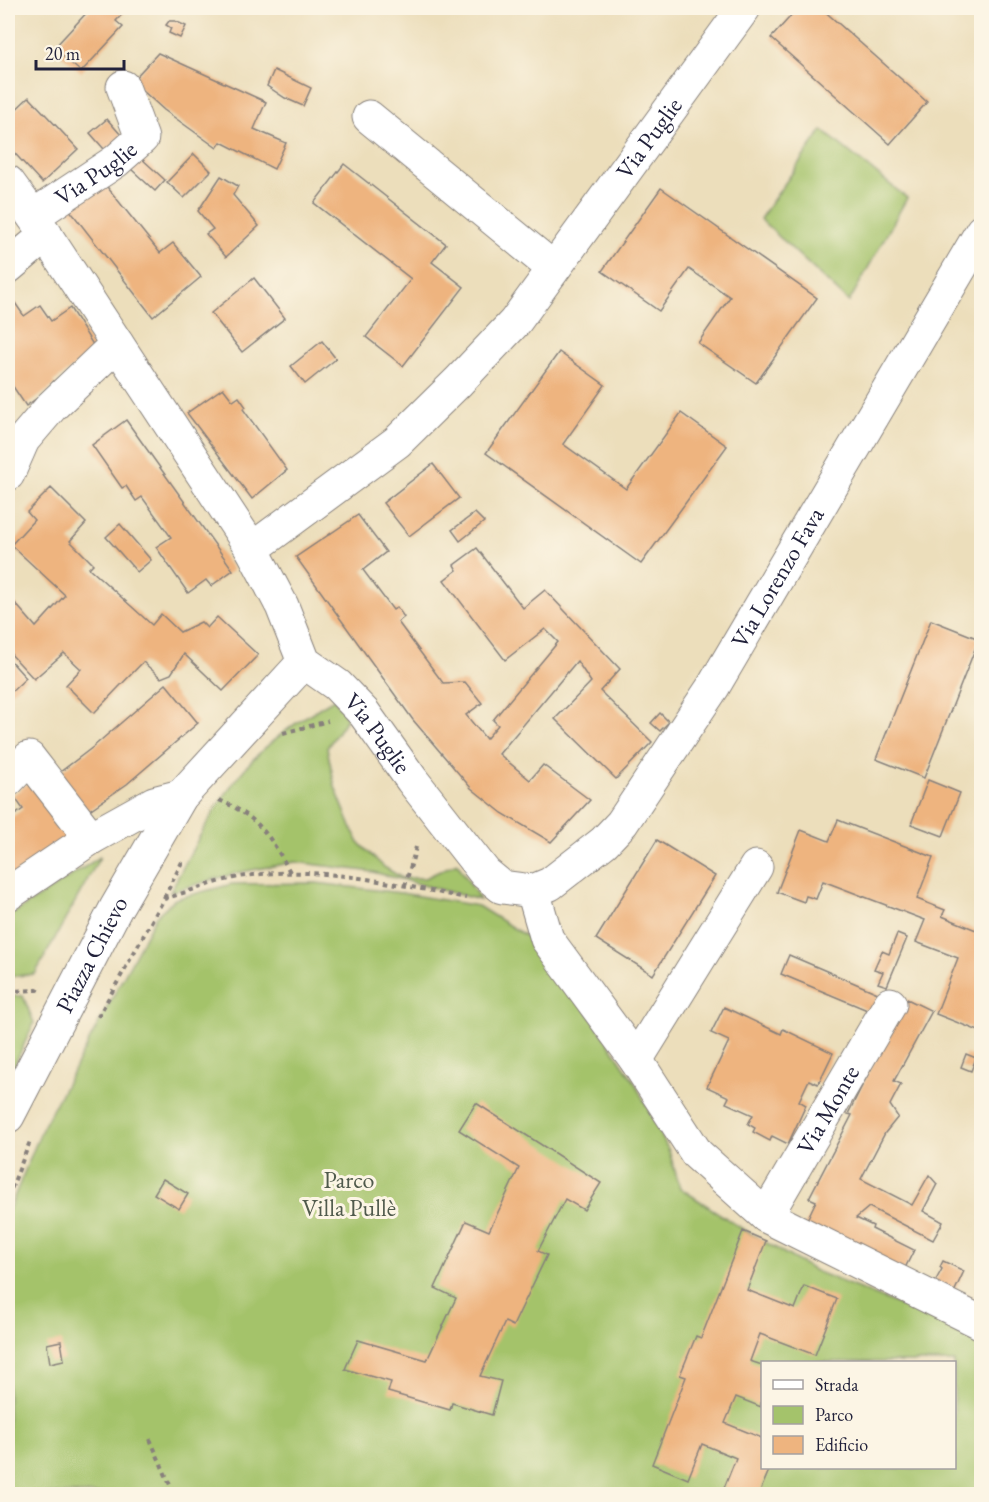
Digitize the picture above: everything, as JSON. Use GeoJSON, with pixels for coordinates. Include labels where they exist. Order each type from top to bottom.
{"type":"FeatureCollection","features":[{"type":"Feature","properties":{"kind":"street","name":"Via Puglie"},"geometry":{"type":"LineString","coordinates":[[252,549],[397,442],[514,322],[744,8]]}},
{"type":"Feature","properties":{"kind":"street","name":"Via Puglie"},"geometry":{"type":"LineString","coordinates":[[8,267],[39,225],[142,138],[123,87]]}},
{"type":"Feature","properties":{"kind":"street"},"geometry":{"type":"LineString","coordinates":[[369,117],[553,267]]}},
{"type":"Feature","properties":{"kind":"street","name":"Via Puglie"},"geometry":{"type":"LineString","coordinates":[[8,182],[39,225],[252,549],[282,606],[304,662],[337,685],[364,713],[406,772],[485,873],[502,887],[533,891]]}},
{"type":"Feature","properties":{"kind":"street","name":"Via Lorenzo Fava"},"geometry":{"type":"LineString","coordinates":[[533,891],[550,884],[570,870],[604,842],[622,823],[713,687],[981,231]]}},
{"type":"Feature","properties":{"kind":"street"},"geometry":{"type":"LineString","coordinates":[[8,474],[22,440],[52,406],[117,345]]}},
{"type":"Feature","properties":{"kind":"street","name":"Piazza Chievo"},"geometry":{"type":"LineString","coordinates":[[20,1125],[116,908],[181,796],[304,662]]}},
{"type":"Feature","properties":{"kind":"street"},"geometry":{"type":"LineString","coordinates":[[8,780],[29,758],[91,838]]}},
{"type":"Feature","properties":{"kind":"street"},"geometry":{"type":"LineString","coordinates":[[8,894],[91,838],[154,803],[181,796]]}},
{"type":"Feature","properties":{"kind":"street"},"geometry":{"type":"LineString","coordinates":[[636,1060],[756,867]]}},
{"type":"Feature","properties":{"kind":"street"},"geometry":{"type":"LineString","coordinates":[[533,891],[547,939],[636,1060],[697,1154],[766,1216],[978,1321]]}},
{"type":"Feature","properties":{"kind":"street","name":"Via Monte"},"geometry":{"type":"LineString","coordinates":[[766,1216],[890,1004]]}},
{"type":"Feature","properties":{"kind":"path"},"geometry":{"type":"LineString","coordinates":[[277,735],[337,718]]}},
{"type":"Feature","properties":{"kind":"path"},"geometry":{"type":"LineString","coordinates":[[222,791],[216,799],[237,808],[258,822],[290,872]]}},
{"type":"Feature","properties":{"kind":"path"},"geometry":{"type":"LineString","coordinates":[[405,886],[416,847]]}},
{"type":"Feature","properties":{"kind":"path"},"geometry":{"type":"LineString","coordinates":[[95,1022],[164,898],[183,859]]}},
{"type":"Feature","properties":{"kind":"path"},"geometry":{"type":"LineString","coordinates":[[164,898],[235,878],[290,872],[347,876],[466,898]]}},
{"type":"Feature","properties":{"kind":"path"},"geometry":{"type":"LineString","coordinates":[[8,1197],[20,1125]]}},
{"type":"Feature","properties":{"kind":"path"},"geometry":{"type":"LineString","coordinates":[[150,1439],[174,1494]]}},
{"type":"Feature","properties":{"kind":"green space"},"geometry":{"type":"Polygon","coordinates":[[[822,130],[907,198],[849,302],[760,219],[822,130]]]}},
{"type":"Feature","properties":{"kind":"green space"},"geometry":{"type":"Polygon","coordinates":[[[334,699],[347,718],[327,748],[335,787],[359,843],[384,867],[402,878],[425,878],[457,863],[480,900],[373,872],[295,862],[236,873],[170,892],[196,843],[235,780],[266,747],[311,713],[334,699]]]}},
{"type":"Feature","properties":{"kind":"green space"},"geometry":{"type":"Polygon","coordinates":[[[100,857],[35,974],[8,977],[8,917],[100,857]]]}},
{"type":"Feature","properties":{"kind":"green space","name":"Parco Villa Pullè"},"geometry":{"type":"Polygon","coordinates":[[[316,883],[401,893],[478,906],[545,948],[634,1081],[669,1151],[680,1188],[741,1228],[815,1271],[934,1319],[981,1343],[981,1494],[8,1494],[8,1212],[42,1129],[156,916],[175,899],[232,884],[316,883]]]}},
{"type":"Feature","properties":{"kind":"green space"},"geometry":{"type":"Polygon","coordinates":[[[8,996],[23,996],[34,1023],[8,1079],[8,996]]]}},
{"type":"Feature","properties":{"kind":"building"},"geometry":{"type":"Polygon","coordinates":[[[91,8],[128,8],[116,21],[123,27],[81,72],[54,48],[91,8]]]}},
{"type":"Feature","properties":{"kind":"building"},"geometry":{"type":"Polygon","coordinates":[[[798,8],[821,8],[927,102],[890,144],[771,38],[798,8]]]}},
{"type":"Feature","properties":{"kind":"building"},"geometry":{"type":"Polygon","coordinates":[[[169,21],[186,26],[180,38],[169,33],[171,28],[166,25],[169,21]]]}},
{"type":"Feature","properties":{"kind":"building"},"geometry":{"type":"Polygon","coordinates":[[[158,53],[266,102],[254,129],[286,143],[274,169],[221,142],[217,148],[164,110],[132,81],[158,53]]]}},
{"type":"Feature","properties":{"kind":"building"},"geometry":{"type":"Polygon","coordinates":[[[274,70],[311,88],[303,106],[267,86],[274,70]]]}},
{"type":"Feature","properties":{"kind":"building"},"geometry":{"type":"Polygon","coordinates":[[[29,97],[78,149],[42,183],[8,146],[8,117],[29,97]]]}},
{"type":"Feature","properties":{"kind":"building"},"geometry":{"type":"Polygon","coordinates":[[[107,119],[128,143],[111,157],[90,133],[107,119]]]}},
{"type":"Feature","properties":{"kind":"building"},"geometry":{"type":"Polygon","coordinates":[[[194,154],[211,171],[184,198],[167,182],[194,154]]]}},
{"type":"Feature","properties":{"kind":"building"},"geometry":{"type":"Polygon","coordinates":[[[141,158],[165,180],[155,191],[131,169],[141,158]]]}},
{"type":"Feature","properties":{"kind":"building"},"geometry":{"type":"Polygon","coordinates":[[[344,164],[446,244],[432,262],[464,287],[403,366],[366,337],[411,279],[314,203],[344,164]]]}},
{"type":"Feature","properties":{"kind":"building"},"geometry":{"type":"Polygon","coordinates":[[[221,176],[238,186],[233,195],[259,226],[226,257],[206,234],[213,229],[198,211],[221,176]]]}},
{"type":"Feature","properties":{"kind":"building"},"geometry":{"type":"Polygon","coordinates":[[[100,178],[160,253],[173,243],[201,277],[153,317],[65,204],[100,178]]]}},
{"type":"Feature","properties":{"kind":"building"},"geometry":{"type":"Polygon","coordinates":[[[661,188],[817,298],[756,383],[698,343],[730,297],[689,269],[659,311],[602,271],[661,188]]]}},
{"type":"Feature","properties":{"kind":"building"},"geometry":{"type":"Polygon","coordinates":[[[254,278],[285,318],[242,352],[211,313],[254,278]]]}},
{"type":"Feature","properties":{"kind":"building"},"geometry":{"type":"Polygon","coordinates":[[[13,300],[24,316],[40,305],[51,321],[70,308],[97,351],[53,382],[55,385],[26,406],[8,379],[8,337],[12,334],[8,327],[8,304],[13,300]]]}},
{"type":"Feature","properties":{"kind":"building"},"geometry":{"type":"Polygon","coordinates":[[[322,341],[336,359],[305,384],[291,366],[322,341]]]}},
{"type":"Feature","properties":{"kind":"building"},"geometry":{"type":"Polygon","coordinates":[[[559,352],[605,385],[563,444],[626,489],[681,413],[727,446],[641,564],[486,453],[559,352]]]}},
{"type":"Feature","properties":{"kind":"building"},"geometry":{"type":"Polygon","coordinates":[[[223,388],[233,401],[239,397],[246,407],[243,409],[287,470],[252,499],[187,413],[223,388]]]}},
{"type":"Feature","properties":{"kind":"building"},"geometry":{"type":"Polygon","coordinates":[[[126,420],[233,570],[211,586],[206,580],[188,593],[156,547],[171,537],[142,497],[136,501],[126,486],[122,488],[92,445],[126,420]]]}},
{"type":"Feature","properties":{"kind":"building"},"geometry":{"type":"Polygon","coordinates":[[[433,464],[459,498],[409,536],[383,503],[433,464]]]}},
{"type":"Feature","properties":{"kind":"building"},"geometry":{"type":"Polygon","coordinates":[[[51,488],[86,523],[70,541],[93,564],[89,568],[152,625],[161,614],[180,632],[201,622],[207,628],[217,617],[258,655],[223,691],[184,654],[171,674],[161,678],[143,662],[94,713],[66,685],[81,669],[64,653],[34,679],[8,653],[8,595],[36,627],[65,595],[11,545],[34,520],[27,512],[51,488]]]}},
{"type":"Feature","properties":{"kind":"building"},"geometry":{"type":"Polygon","coordinates":[[[475,513],[484,522],[460,541],[452,530],[475,513]]]}},
{"type":"Feature","properties":{"kind":"building"},"geometry":{"type":"Polygon","coordinates":[[[358,515],[386,552],[363,570],[393,610],[397,607],[404,617],[398,622],[443,683],[465,682],[482,703],[466,715],[486,739],[498,725],[493,720],[558,642],[545,629],[505,660],[444,580],[457,570],[454,565],[477,548],[523,608],[545,590],[620,669],[600,691],[652,742],[616,779],[555,719],[591,682],[577,661],[499,754],[530,780],[543,765],[590,800],[551,842],[502,813],[471,788],[413,720],[296,557],[358,515]]]}},
{"type":"Feature","properties":{"kind":"building"},"geometry":{"type":"Polygon","coordinates":[[[120,524],[151,560],[137,572],[106,537],[120,524]]]}},
{"type":"Feature","properties":{"kind":"building"},"geometry":{"type":"Polygon","coordinates":[[[931,620],[979,639],[924,778],[876,759],[931,620]]]}},
{"type":"Feature","properties":{"kind":"building"},"geometry":{"type":"Polygon","coordinates":[[[8,658],[26,678],[8,695],[8,658]]]}},
{"type":"Feature","properties":{"kind":"building"},"geometry":{"type":"Polygon","coordinates":[[[166,684],[198,723],[127,784],[88,811],[59,773],[166,684]]]}},
{"type":"Feature","properties":{"kind":"building"},"geometry":{"type":"Polygon","coordinates":[[[660,713],[669,722],[660,731],[651,723],[660,713]]]}},
{"type":"Feature","properties":{"kind":"building"},"geometry":{"type":"Polygon","coordinates":[[[928,780],[960,793],[943,836],[911,824],[928,780]]]}},
{"type":"Feature","properties":{"kind":"building"},"geometry":{"type":"Polygon","coordinates":[[[29,782],[70,837],[8,880],[8,820],[23,809],[13,795],[29,782]]]}},
{"type":"Feature","properties":{"kind":"building"},"geometry":{"type":"Polygon","coordinates":[[[838,820],[933,857],[917,899],[945,910],[942,916],[981,932],[981,1032],[936,1014],[958,958],[916,942],[925,920],[823,881],[816,899],[806,896],[804,902],[777,892],[801,830],[829,841],[838,820]]]}},
{"type":"Feature","properties":{"kind":"building"},"geometry":{"type":"Polygon","coordinates":[[[657,840],[715,876],[653,975],[596,939],[657,840]]]}},
{"type":"Feature","properties":{"kind":"building"},"geometry":{"type":"Polygon","coordinates":[[[897,934],[907,938],[887,986],[878,983],[883,972],[874,969],[882,951],[889,954],[897,934]]]}},
{"type":"Feature","properties":{"kind":"building"},"geometry":{"type":"Polygon","coordinates":[[[789,955],[880,994],[872,1012],[781,974],[789,955]]]}},
{"type":"Feature","properties":{"kind":"building"},"geometry":{"type":"Polygon","coordinates":[[[907,999],[932,1011],[894,1081],[901,1084],[890,1105],[898,1117],[885,1133],[861,1179],[912,1205],[929,1175],[937,1184],[923,1211],[943,1222],[933,1240],[869,1207],[856,1218],[873,1226],[872,1229],[914,1250],[901,1276],[804,1226],[816,1201],[809,1198],[852,1115],[848,1114],[907,999]]]}},
{"type":"Feature","properties":{"kind":"building"},"geometry":{"type":"Polygon","coordinates":[[[724,1007],[781,1034],[783,1029],[833,1053],[818,1084],[809,1080],[799,1101],[806,1105],[788,1144],[772,1136],[770,1141],[753,1132],[755,1128],[748,1124],[753,1115],[726,1103],[729,1097],[707,1087],[729,1041],[711,1033],[724,1007]]]}},
{"type":"Feature","properties":{"kind":"building"},"geometry":{"type":"Polygon","coordinates":[[[966,1054],[976,1058],[971,1071],[961,1067],[966,1054]]]}},
{"type":"Feature","properties":{"kind":"building"},"geometry":{"type":"Polygon","coordinates":[[[476,1103],[601,1183],[584,1210],[565,1199],[538,1251],[547,1255],[513,1326],[505,1322],[480,1376],[501,1381],[492,1415],[452,1403],[450,1410],[388,1392],[391,1382],[345,1369],[358,1340],[427,1360],[456,1298],[435,1288],[466,1221],[489,1231],[519,1168],[459,1130],[476,1103]]]}},
{"type":"Feature","properties":{"kind":"building"},"geometry":{"type":"Polygon","coordinates":[[[163,1179],[188,1194],[179,1209],[154,1194],[163,1179]]]}},
{"type":"Feature","properties":{"kind":"building"},"geometry":{"type":"Polygon","coordinates":[[[743,1231],[766,1241],[747,1290],[795,1309],[804,1286],[837,1299],[815,1355],[760,1334],[750,1361],[761,1365],[761,1407],[736,1397],[725,1423],[761,1438],[761,1469],[770,1469],[759,1494],[722,1493],[736,1458],[702,1444],[688,1479],[652,1464],[686,1377],[680,1375],[696,1336],[701,1338],[743,1231]]]}},
{"type":"Feature","properties":{"kind":"building"},"geometry":{"type":"Polygon","coordinates":[[[943,1261],[964,1271],[950,1301],[930,1291],[942,1269],[940,1267],[943,1261]]]}},
{"type":"Feature","properties":{"kind":"building"},"geometry":{"type":"Polygon","coordinates":[[[61,1341],[64,1360],[50,1363],[47,1344],[61,1341]]]}}]}
